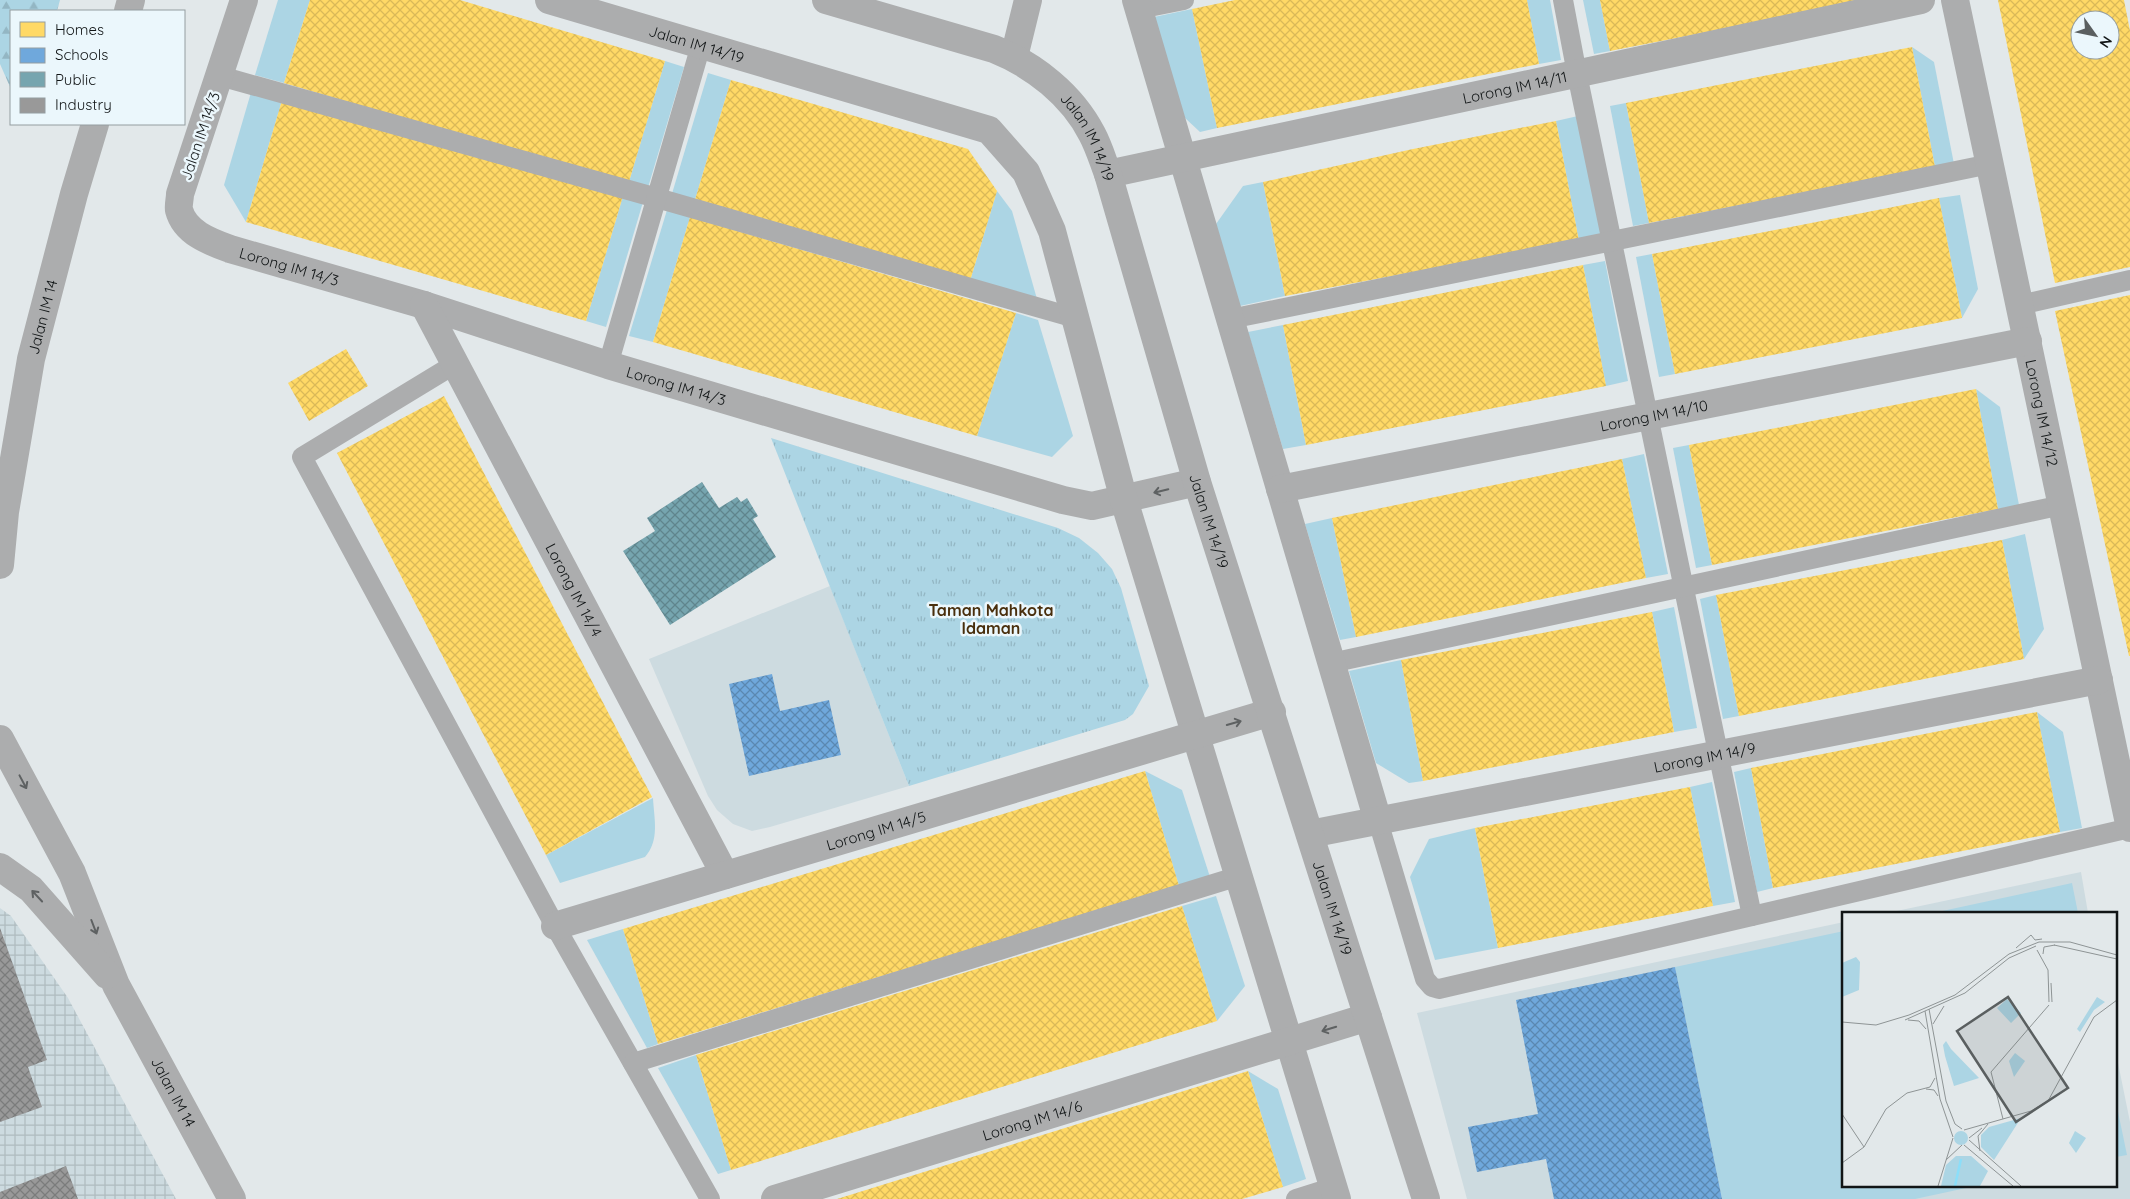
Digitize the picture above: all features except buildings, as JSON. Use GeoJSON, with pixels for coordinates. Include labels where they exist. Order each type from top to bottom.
{"type":"FeatureCollection","features":[{"type":"Feature","properties":{"kind":"street","name":"Jalan IM 14/3"},"geometry":{"type":"LineString","coordinates":[[230,249],[204,239],[189,226],[179,210],[180,194],[244,0]]}},
{"type":"Feature","properties":{"kind":"street","name":"Jalan IM 14/19"},"geometry":{"type":"LineString","coordinates":[[549,0],[989,130],[1026,172],[1052,231],[1124,500],[1335,1193]]}},
{"type":"Feature","properties":{"kind":"street","name":"Jalan IM 14/19"},"geometry":{"type":"LineString","coordinates":[[826,0],[994,49],[1014,57],[1046,80],[1081,118],[1091,133],[1108,174],[1197,482],[1426,1199]]}},
{"type":"Feature","properties":{"kind":"street"},"geometry":{"type":"LineString","coordinates":[[1014,57],[1028,0]]}},
{"type":"Feature","properties":{"kind":"street","name":"Lorong IM 14/11"},"geometry":{"type":"LineString","coordinates":[[1108,174],[1921,0]]}},
{"type":"Feature","properties":{"kind":"street","name":"Lorong IM 14/12"},"geometry":{"type":"LineString","coordinates":[[1956,0],[2130,828]]}},
{"type":"Feature","properties":{"kind":"street"},"geometry":{"type":"LineString","coordinates":[[1138,5],[1378,821]]}},
{"type":"Feature","properties":{"kind":"street","name":"Jalan IM 14"},"geometry":{"type":"LineString","coordinates":[[0,565],[3,520],[31,359],[94,125]]}},
{"type":"Feature","properties":{"kind":"street","name":"Lorong IM 14/3"},"geometry":{"type":"LineString","coordinates":[[230,249],[424,305],[608,366],[1037,494],[1092,506],[1124,500]]}},
{"type":"Feature","properties":{"kind":"street","name":"Lorong IM 14/4"},"geometry":{"type":"LineString","coordinates":[[424,305],[725,875]]}},
{"type":"Feature","properties":{"kind":"street","name":"Lorong IM 14/10"},"geometry":{"type":"LineString","coordinates":[[1280,489],[2028,341]]}},
{"type":"Feature","properties":{"kind":"street"},"geometry":{"type":"LineString","coordinates":[[1124,500],[1197,482]]}},
{"type":"Feature","properties":{"kind":"street","name":"Lorong IM 14/9"},"geometry":{"type":"LineString","coordinates":[[1310,834],[2099,680]]}},
{"type":"Feature","properties":{"kind":"street","name":"Lorong IM 14/5"},"geometry":{"type":"LineString","coordinates":[[555,926],[1272,712]]}},
{"type":"Feature","properties":{"kind":"street"},"geometry":{"type":"LineString","coordinates":[[0,740],[2,762],[0,770]]}},
{"type":"Feature","properties":{"kind":"street"},"geometry":{"type":"LineString","coordinates":[[0,740],[72,873],[116,985]]}},
{"type":"Feature","properties":{"kind":"street"},"geometry":{"type":"LineString","coordinates":[[0,867],[31,889],[116,985]]}},
{"type":"Feature","properties":{"kind":"street","name":"Jalan IM 14"},"geometry":{"type":"LineString","coordinates":[[116,985],[232,1199]]}},
{"type":"Feature","properties":{"kind":"street","name":"Lorong IM 14/6"},"geometry":{"type":"LineString","coordinates":[[775,1199],[1368,1017]]}},
{"type":"Feature","properties":{"kind":"lane"},"geometry":{"type":"LineString","coordinates":[[1138,5],[1184,0]]}},
{"type":"Feature","properties":{"kind":"lane"},"geometry":{"type":"LineString","coordinates":[[1563,0],[1611,241],[1752,916]]}},
{"type":"Feature","properties":{"kind":"lane"},"geometry":{"type":"LineString","coordinates":[[608,366],[701,45]]}},
{"type":"Feature","properties":{"kind":"lane"},"geometry":{"type":"LineString","coordinates":[[220,76],[657,198],[1075,318]]}},
{"type":"Feature","properties":{"kind":"lane"},"geometry":{"type":"LineString","coordinates":[[1230,319],[1990,164]]}},
{"type":"Feature","properties":{"kind":"lane"},"geometry":{"type":"LineString","coordinates":[[2020,305],[2130,280]]}},
{"type":"Feature","properties":{"kind":"lane"},"geometry":{"type":"LineString","coordinates":[[455,364],[302,457],[555,926],[710,1199]]}},
{"type":"Feature","properties":{"kind":"lane"},"geometry":{"type":"LineString","coordinates":[[1331,663],[2062,505]]}},
{"type":"Feature","properties":{"kind":"lane"},"geometry":{"type":"LineString","coordinates":[[1378,821],[1425,978],[1432,987],[1439,989],[2130,828]]}},
{"type":"Feature","properties":{"kind":"lane"},"geometry":{"type":"LineString","coordinates":[[633,1063],[1239,876]]}},
{"type":"Feature","properties":{"kind":"lane"},"geometry":{"type":"LineString","coordinates":[[1296,1199],[1335,1193]]}},
{"type":"Feature","properties":{"kind":"shaded area"},"geometry":{"type":"Polygon","coordinates":[[[830,586],[909,786],[752,831],[733,824],[717,810],[708,796],[649,659],[830,586]]]}},
{"type":"Feature","properties":{"kind":"shaded area"},"geometry":{"type":"Polygon","coordinates":[[[2081,872],[2088,912],[1892,912],[2081,872]]]}},
{"type":"Feature","properties":{"kind":"shaded area"},"geometry":{"type":"Polygon","coordinates":[[[0,908],[11,916],[68,998],[176,1199],[0,1199],[0,908]]]}},
{"type":"Feature","properties":{"kind":"shaded area"},"geometry":{"type":"Polygon","coordinates":[[[1842,922],[1842,1186],[2118,1186],[2118,1063],[2130,1122],[2130,1199],[1467,1199],[1417,1013],[1842,922]]]}},
{"type":"Feature","properties":{"kind":"green space"},"geometry":{"type":"Polygon","coordinates":[[[0,0],[60,0],[57,10],[10,10],[10,87],[0,64],[0,0]]]}},
{"type":"Feature","properties":{"kind":"green space"},"geometry":{"type":"Polygon","coordinates":[[[278,0],[310,0],[284,83],[255,75],[278,0]]]}},
{"type":"Feature","properties":{"kind":"green space"},"geometry":{"type":"Polygon","coordinates":[[[1527,0],[1550,0],[1561,60],[1539,64],[1527,0]]]}},
{"type":"Feature","properties":{"kind":"green space"},"geometry":{"type":"Polygon","coordinates":[[[1583,0],[1600,0],[1610,51],[1594,54],[1583,0]]]}},
{"type":"Feature","properties":{"kind":"green space"},"geometry":{"type":"Polygon","coordinates":[[[1192,9],[1217,128],[1200,132],[1184,117],[1154,17],[1192,9]]]}},
{"type":"Feature","properties":{"kind":"green space"},"geometry":{"type":"Polygon","coordinates":[[[1912,47],[1934,62],[1954,164],[1935,167],[1912,47]]]}},
{"type":"Feature","properties":{"kind":"green space"},"geometry":{"type":"Polygon","coordinates":[[[665,61],[684,67],[647,191],[628,185],[665,61]]]}},
{"type":"Feature","properties":{"kind":"green space"},"geometry":{"type":"Polygon","coordinates":[[[708,73],[731,80],[694,203],[671,197],[708,73]]]}},
{"type":"Feature","properties":{"kind":"green space"},"geometry":{"type":"Polygon","coordinates":[[[252,89],[283,97],[246,222],[224,185],[252,89]]]}},
{"type":"Feature","properties":{"kind":"green space"},"geometry":{"type":"Polygon","coordinates":[[[1626,103],[1649,223],[1633,226],[1610,106],[1626,103]]]}},
{"type":"Feature","properties":{"kind":"green space"},"geometry":{"type":"Polygon","coordinates":[[[1578,116],[1601,236],[1579,241],[1556,121],[1578,116]]]}},
{"type":"Feature","properties":{"kind":"green space"},"geometry":{"type":"Polygon","coordinates":[[[1263,182],[1285,296],[1240,306],[1216,224],[1243,186],[1263,182]]]}},
{"type":"Feature","properties":{"kind":"green space"},"geometry":{"type":"Polygon","coordinates":[[[997,191],[1012,211],[1037,299],[970,281],[997,191]]]}},
{"type":"Feature","properties":{"kind":"green space"},"geometry":{"type":"Polygon","coordinates":[[[1960,195],[1978,289],[1962,318],[1939,198],[1960,195]]]}},
{"type":"Feature","properties":{"kind":"green space"},"geometry":{"type":"Polygon","coordinates":[[[623,196],[643,202],[606,327],[586,321],[623,196]]]}},
{"type":"Feature","properties":{"kind":"green space"},"geometry":{"type":"Polygon","coordinates":[[[667,210],[690,217],[653,342],[629,336],[667,210]]]}},
{"type":"Feature","properties":{"kind":"green space"},"geometry":{"type":"Polygon","coordinates":[[[1652,254],[1675,374],[1659,377],[1636,257],[1652,254]]]}},
{"type":"Feature","properties":{"kind":"green space"},"geometry":{"type":"Polygon","coordinates":[[[1605,261],[1628,381],[1606,386],[1583,265],[1605,261]]]}},
{"type":"Feature","properties":{"kind":"green space"},"geometry":{"type":"Polygon","coordinates":[[[1016,313],[1038,320],[1073,436],[1052,457],[977,436],[1016,313]]]}},
{"type":"Feature","properties":{"kind":"green space"},"geometry":{"type":"Polygon","coordinates":[[[1283,325],[1306,445],[1283,449],[1248,332],[1283,325]]]}},
{"type":"Feature","properties":{"kind":"green space"},"geometry":{"type":"Polygon","coordinates":[[[1976,389],[2000,407],[2019,505],[1998,509],[1976,389]]]}},
{"type":"Feature","properties":{"kind":"green space"},"geometry":{"type":"Polygon","coordinates":[[[771,438],[1058,528],[1079,538],[1098,553],[1112,569],[1121,588],[1149,686],[1133,714],[1125,720],[909,786],[771,438]]]}},
{"type":"Feature","properties":{"kind":"green space"},"geometry":{"type":"Polygon","coordinates":[[[1689,445],[1712,565],[1696,568],[1673,448],[1689,445]]]}},
{"type":"Feature","properties":{"kind":"green space"},"geometry":{"type":"Polygon","coordinates":[[[1644,454],[1668,574],[1646,578],[1622,459],[1644,454]]]}},
{"type":"Feature","properties":{"kind":"green space"},"geometry":{"type":"Polygon","coordinates":[[[1332,518],[1356,637],[1340,640],[1305,524],[1332,518]]]}},
{"type":"Feature","properties":{"kind":"green space"},"geometry":{"type":"Polygon","coordinates":[[[2025,534],[2044,629],[2024,659],[2002,540],[2025,534]]]}},
{"type":"Feature","properties":{"kind":"green space"},"geometry":{"type":"Polygon","coordinates":[[[1716,595],[1739,716],[1723,719],[1700,599],[1716,595]]]}},
{"type":"Feature","properties":{"kind":"green space"},"geometry":{"type":"Polygon","coordinates":[[[1674,607],[1697,728],[1674,732],[1652,612],[1674,607]]]}},
{"type":"Feature","properties":{"kind":"green space"},"geometry":{"type":"Polygon","coordinates":[[[1401,660],[1423,781],[1409,783],[1376,763],[1349,671],[1401,660]]]}},
{"type":"Feature","properties":{"kind":"green space"},"geometry":{"type":"Polygon","coordinates":[[[2037,712],[2063,732],[2082,828],[2060,832],[2037,712]]]}},
{"type":"Feature","properties":{"kind":"green space"},"geometry":{"type":"Polygon","coordinates":[[[1751,768],[1773,888],[1757,892],[1734,772],[1751,768]]]}},
{"type":"Feature","properties":{"kind":"green space"},"geometry":{"type":"Polygon","coordinates":[[[1145,771],[1182,790],[1210,877],[1179,886],[1145,771]]]}},
{"type":"Feature","properties":{"kind":"green space"},"geometry":{"type":"Polygon","coordinates":[[[1712,782],[1735,902],[1713,906],[1690,787],[1712,782]]]}},
{"type":"Feature","properties":{"kind":"green space"},"geometry":{"type":"Polygon","coordinates":[[[653,798],[655,829],[653,844],[645,857],[560,883],[546,855],[653,798]]]}},
{"type":"Feature","properties":{"kind":"green space"},"geometry":{"type":"Polygon","coordinates":[[[1475,828],[1498,948],[1435,960],[1410,877],[1429,839],[1475,828]]]}},
{"type":"Feature","properties":{"kind":"green space"},"geometry":{"type":"Polygon","coordinates":[[[2072,883],[2078,912],[1938,912],[2072,883]]]}},
{"type":"Feature","properties":{"kind":"green space"},"geometry":{"type":"Polygon","coordinates":[[[1216,896],[1245,986],[1217,1021],[1182,906],[1216,896]]]}},
{"type":"Feature","properties":{"kind":"green space"},"geometry":{"type":"Polygon","coordinates":[[[623,929],[658,1044],[647,1048],[587,940],[623,929]]]}},
{"type":"Feature","properties":{"kind":"green space"},"geometry":{"type":"Polygon","coordinates":[[[1842,931],[1842,1186],[1975,1186],[1915,1199],[1722,1199],[1675,967],[1842,931]]]}},
{"type":"Feature","properties":{"kind":"green space"},"geometry":{"type":"Polygon","coordinates":[[[696,1055],[731,1170],[718,1174],[658,1068],[696,1055]]]}},
{"type":"Feature","properties":{"kind":"green space"},"geometry":{"type":"Polygon","coordinates":[[[1248,1071],[1278,1089],[1306,1179],[1283,1187],[1248,1071]]]}},
{"type":"Feature","properties":{"kind":"green space"},"geometry":{"type":"Polygon","coordinates":[[[2118,1112],[2127,1155],[2118,1157],[2118,1112]]]}},
{"type":"Feature","properties":{"kind":"district","name":"Taman Mahkota Idaman"},"geometry":{"type":"Point","coordinates":[991,619]}}]}
